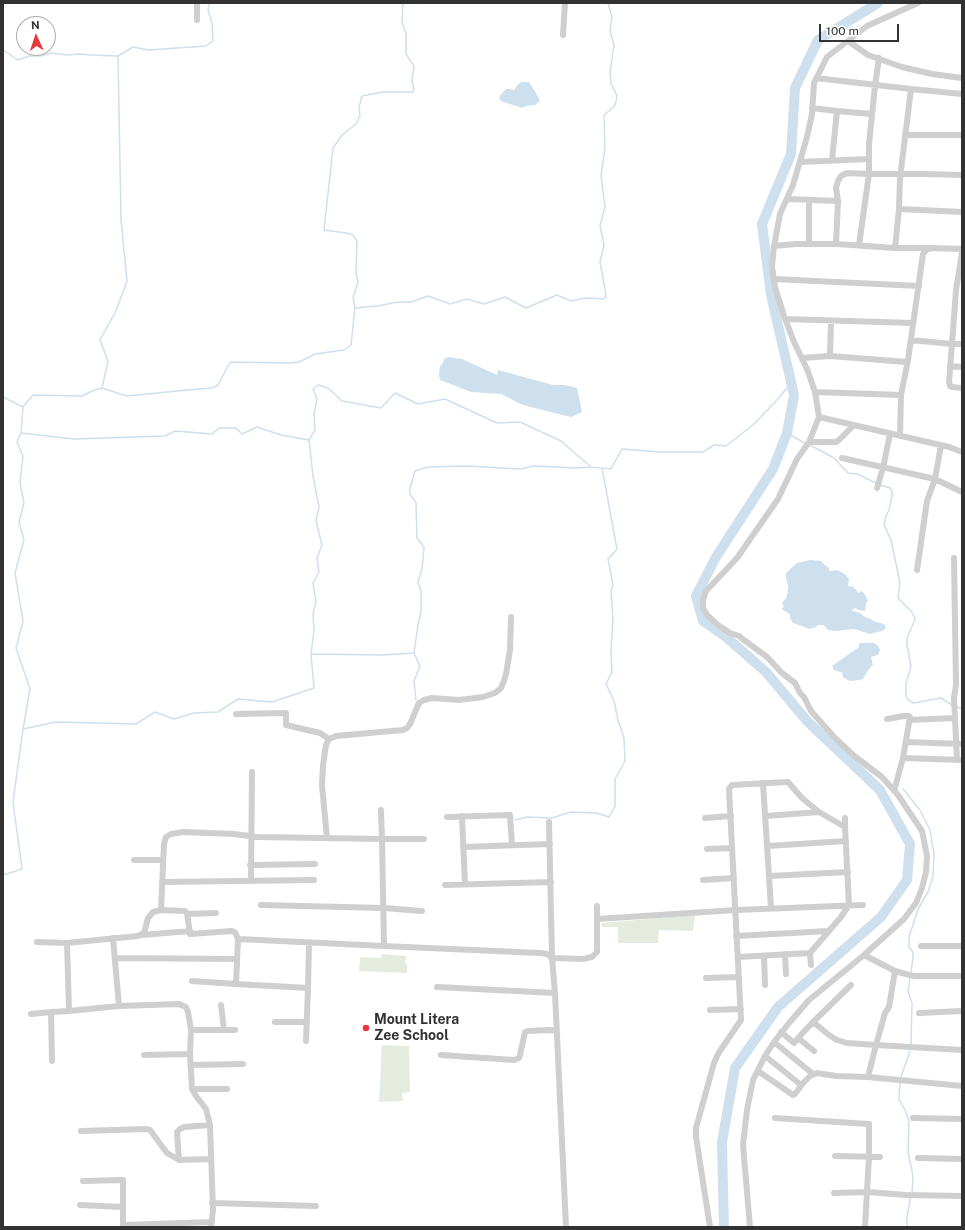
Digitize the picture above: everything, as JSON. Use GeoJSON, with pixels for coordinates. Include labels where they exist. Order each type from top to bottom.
{"type":"FeatureCollection","features":[{"type":"Feature","properties":{"kind":"street"},"geometry":{"type":"LineString","coordinates":[[196,3],[197,20]]}},
{"type":"Feature","properties":{"kind":"street"},"geometry":{"type":"LineString","coordinates":[[563,35],[565,3]]}},
{"type":"Feature","properties":{"kind":"street"},"geometry":{"type":"LineString","coordinates":[[750,1227],[744,1145],[747,1110],[753,1080],[765,1056],[781,1032],[809,1000],[864,955],[904,919],[916,903],[922,888],[926,872],[927,856],[922,831],[894,791],[882,777],[853,755],[834,736],[811,711],[795,683],[782,673],[767,657],[739,636],[730,633],[718,625],[708,616],[703,608],[703,600],[706,591],[737,558],[778,499],[798,459],[808,443],[819,417],[815,392],[785,319],[775,288],[772,267],[780,214],[793,185],[807,138],[816,78],[827,57],[868,26],[918,3]]}},
{"type":"Feature","properties":{"kind":"street"},"geometry":{"type":"LineString","coordinates":[[848,41],[868,55],[902,67],[932,74],[962,78]]}},
{"type":"Feature","properties":{"kind":"street"},"geometry":{"type":"LineString","coordinates":[[859,246],[869,174],[869,144],[879,58]]}},
{"type":"Feature","properties":{"kind":"street"},"geometry":{"type":"LineString","coordinates":[[816,78],[962,94]]}},
{"type":"Feature","properties":{"kind":"street"},"geometry":{"type":"LineString","coordinates":[[895,248],[899,209],[900,174],[911,89]]}},
{"type":"Feature","properties":{"kind":"street"},"geometry":{"type":"LineString","coordinates":[[812,108],[872,114]]}},
{"type":"Feature","properties":{"kind":"street"},"geometry":{"type":"LineString","coordinates":[[832,160],[837,111]]}},
{"type":"Feature","properties":{"kind":"street"},"geometry":{"type":"LineString","coordinates":[[906,135],[962,136]]}},
{"type":"Feature","properties":{"kind":"street"},"geometry":{"type":"LineString","coordinates":[[800,162],[869,159]]}},
{"type":"Feature","properties":{"kind":"street"},"geometry":{"type":"LineString","coordinates":[[836,244],[838,201],[836,188],[841,176],[847,173],[962,175]]}},
{"type":"Feature","properties":{"kind":"street"},"geometry":{"type":"LineString","coordinates":[[787,199],[838,201]]}},
{"type":"Feature","properties":{"kind":"street"},"geometry":{"type":"LineString","coordinates":[[809,200],[809,244]]}},
{"type":"Feature","properties":{"kind":"street"},"geometry":{"type":"LineString","coordinates":[[899,209],[962,212]]}},
{"type":"Feature","properties":{"kind":"street"},"geometry":{"type":"LineString","coordinates":[[774,246],[836,244],[895,248],[962,249]]}},
{"type":"Feature","properties":{"kind":"street"},"geometry":{"type":"LineString","coordinates":[[900,436],[901,395],[923,254],[926,250],[932,248]]}},
{"type":"Feature","properties":{"kind":"street"},"geometry":{"type":"LineString","coordinates":[[962,253],[956,290],[949,384],[952,387],[962,388]]}},
{"type":"Feature","properties":{"kind":"street"},"geometry":{"type":"LineString","coordinates":[[774,279],[918,286]]}},
{"type":"Feature","properties":{"kind":"street"},"geometry":{"type":"LineString","coordinates":[[785,319],[913,324]]}},
{"type":"Feature","properties":{"kind":"street"},"geometry":{"type":"LineString","coordinates":[[830,356],[831,320]]}},
{"type":"Feature","properties":{"kind":"street"},"geometry":{"type":"LineString","coordinates":[[910,340],[962,344]]}},
{"type":"Feature","properties":{"kind":"street"},"geometry":{"type":"LineString","coordinates":[[802,358],[830,356],[907,362]]}},
{"type":"Feature","properties":{"kind":"street"},"geometry":{"type":"LineString","coordinates":[[950,366],[962,367]]}},
{"type":"Feature","properties":{"kind":"street"},"geometry":{"type":"LineString","coordinates":[[815,392],[901,395]]}},
{"type":"Feature","properties":{"kind":"street"},"geometry":{"type":"LineString","coordinates":[[819,417],[954,448],[962,452]]}},
{"type":"Feature","properties":{"kind":"street"},"geometry":{"type":"LineString","coordinates":[[808,443],[836,442],[853,426]]}},
{"type":"Feature","properties":{"kind":"street"},"geometry":{"type":"LineString","coordinates":[[877,488],[890,434]]}},
{"type":"Feature","properties":{"kind":"street"},"geometry":{"type":"LineString","coordinates":[[917,570],[927,501],[934,479],[941,445]]}},
{"type":"Feature","properties":{"kind":"street"},"geometry":{"type":"LineString","coordinates":[[842,458],[934,479],[962,492]]}},
{"type":"Feature","properties":{"kind":"street"},"geometry":{"type":"LineString","coordinates":[[903,758],[960,760],[960,744],[955,715],[954,698],[959,685],[954,558]]}},
{"type":"Feature","properties":{"kind":"street"},"geometry":{"type":"LineString","coordinates":[[327,838],[322,785],[326,745],[329,740],[336,736],[403,730],[410,724],[419,703],[424,700],[432,698],[459,700],[483,697],[495,693],[501,688],[506,674],[510,650],[511,618]]}},
{"type":"Feature","properties":{"kind":"street"},"geometry":{"type":"LineString","coordinates":[[236,714],[286,713],[286,725],[320,733],[329,740]]}},
{"type":"Feature","properties":{"kind":"street"},"geometry":{"type":"LineString","coordinates":[[910,720],[955,715]]}},
{"type":"Feature","properties":{"kind":"street"},"geometry":{"type":"LineString","coordinates":[[886,719],[909,716],[910,720],[903,758],[894,791]]}},
{"type":"Feature","properties":{"kind":"street"},"geometry":{"type":"LineString","coordinates":[[906,742],[960,744]]}},
{"type":"Feature","properties":{"kind":"street"},"geometry":{"type":"LineString","coordinates":[[251,881],[252,772]]}},
{"type":"Feature","properties":{"kind":"street"},"geometry":{"type":"LineString","coordinates":[[763,783],[771,908]]}},
{"type":"Feature","properties":{"kind":"street"},"geometry":{"type":"LineString","coordinates":[[710,1227],[696,1128],[714,1063],[718,1054],[741,1020],[729,789],[734,785],[790,783],[802,798],[818,812],[845,827]]}},
{"type":"Feature","properties":{"kind":"street"},"geometry":{"type":"LineString","coordinates":[[381,810],[384,946]]}},
{"type":"Feature","properties":{"kind":"street"},"geometry":{"type":"LineString","coordinates":[[766,816],[818,812]]}},
{"type":"Feature","properties":{"kind":"street"},"geometry":{"type":"LineString","coordinates":[[446,817],[510,815],[512,845]]}},
{"type":"Feature","properties":{"kind":"street"},"geometry":{"type":"LineString","coordinates":[[462,816],[465,884]]}},
{"type":"Feature","properties":{"kind":"street"},"geometry":{"type":"LineString","coordinates":[[705,818],[731,816]]}},
{"type":"Feature","properties":{"kind":"street"},"geometry":{"type":"LineString","coordinates":[[811,965],[810,953],[841,917],[849,905],[845,818]]}},
{"type":"Feature","properties":{"kind":"street"},"geometry":{"type":"LineString","coordinates":[[549,822],[552,958],[566,1227]]}},
{"type":"Feature","properties":{"kind":"street"},"geometry":{"type":"LineString","coordinates":[[161,910],[164,844],[166,836],[170,834],[200,832],[234,834],[252,837],[424,839]]}},
{"type":"Feature","properties":{"kind":"street"},"geometry":{"type":"LineString","coordinates":[[768,846],[846,841]]}},
{"type":"Feature","properties":{"kind":"street"},"geometry":{"type":"LineString","coordinates":[[464,847],[550,844]]}},
{"type":"Feature","properties":{"kind":"street"},"geometry":{"type":"LineString","coordinates":[[707,849],[732,848]]}},
{"type":"Feature","properties":{"kind":"street"},"geometry":{"type":"LineString","coordinates":[[134,860],[163,860]]}},
{"type":"Feature","properties":{"kind":"street"},"geometry":{"type":"LineString","coordinates":[[250,866],[315,864]]}},
{"type":"Feature","properties":{"kind":"street"},"geometry":{"type":"LineString","coordinates":[[769,876],[848,872]]}},
{"type":"Feature","properties":{"kind":"street"},"geometry":{"type":"LineString","coordinates":[[703,880],[734,878]]}},
{"type":"Feature","properties":{"kind":"street"},"geometry":{"type":"LineString","coordinates":[[162,882],[314,880]]}},
{"type":"Feature","properties":{"kind":"street"},"geometry":{"type":"LineString","coordinates":[[445,885],[551,882]]}},
{"type":"Feature","properties":{"kind":"street"},"geometry":{"type":"LineString","coordinates":[[261,905],[384,908],[422,911]]}},
{"type":"Feature","properties":{"kind":"street"},"geometry":{"type":"LineString","coordinates":[[597,919],[771,908],[863,905]]}},
{"type":"Feature","properties":{"kind":"street"},"geometry":{"type":"LineString","coordinates":[[238,939],[540,953],[547,954],[552,958],[582,959],[592,957],[597,952],[597,906]]}},
{"type":"Feature","properties":{"kind":"street"},"geometry":{"type":"LineString","coordinates":[[142,935],[144,933],[148,918],[153,912],[161,910],[185,911],[188,914],[216,913]]}},
{"type":"Feature","properties":{"kind":"street"},"geometry":{"type":"LineString","coordinates":[[188,914],[190,934],[235,932],[238,939],[236,984]]}},
{"type":"Feature","properties":{"kind":"street"},"geometry":{"type":"LineString","coordinates":[[37,942],[67,943],[190,931]]}},
{"type":"Feature","properties":{"kind":"street"},"geometry":{"type":"LineString","coordinates":[[736,936],[829,931]]}},
{"type":"Feature","properties":{"kind":"street"},"geometry":{"type":"LineString","coordinates":[[113,938],[119,1006]]}},
{"type":"Feature","properties":{"kind":"street"},"geometry":{"type":"LineString","coordinates":[[67,943],[69,1011]]}},
{"type":"Feature","properties":{"kind":"street"},"geometry":{"type":"LineString","coordinates":[[306,1041],[309,943]]}},
{"type":"Feature","properties":{"kind":"street"},"geometry":{"type":"LineString","coordinates":[[921,946],[962,946]]}},
{"type":"Feature","properties":{"kind":"street"},"geometry":{"type":"LineString","coordinates":[[738,957],[810,953]]}},
{"type":"Feature","properties":{"kind":"street"},"geometry":{"type":"LineString","coordinates":[[785,954],[786,974]]}},
{"type":"Feature","properties":{"kind":"street"},"geometry":{"type":"LineString","coordinates":[[864,955],[895,971],[912,976],[962,976]]}},
{"type":"Feature","properties":{"kind":"street"},"geometry":{"type":"LineString","coordinates":[[764,956],[765,985]]}},
{"type":"Feature","properties":{"kind":"street"},"geometry":{"type":"LineString","coordinates":[[115,958],[237,958]]}},
{"type":"Feature","properties":{"kind":"street"},"geometry":{"type":"LineString","coordinates":[[868,1077],[885,1013],[889,1007],[895,971]]}},
{"type":"Feature","properties":{"kind":"street"},"geometry":{"type":"LineString","coordinates":[[706,978],[739,977]]}},
{"type":"Feature","properties":{"kind":"street"},"geometry":{"type":"LineString","coordinates":[[192,981],[308,988]]}},
{"type":"Feature","properties":{"kind":"street"},"geometry":{"type":"LineString","coordinates":[[781,1032],[794,1043],[851,985]]}},
{"type":"Feature","properties":{"kind":"street"},"geometry":{"type":"LineString","coordinates":[[436,987],[555,993]]}},
{"type":"Feature","properties":{"kind":"street"},"geometry":{"type":"LineString","coordinates":[[31,1014],[119,1006],[182,1005],[186,1007],[188,1012],[192,1030],[190,1054],[192,1089],[206,1109],[210,1125],[212,1203],[211,1224],[123,1226],[123,1180],[83,1181]]}},
{"type":"Feature","properties":{"kind":"street"},"geometry":{"type":"LineString","coordinates":[[221,1005],[224,1030]]}},
{"type":"Feature","properties":{"kind":"street"},"geometry":{"type":"LineString","coordinates":[[710,1010],[741,1009]]}},
{"type":"Feature","properties":{"kind":"street"},"geometry":{"type":"LineString","coordinates":[[919,1013],[962,1011]]}},
{"type":"Feature","properties":{"kind":"street"},"geometry":{"type":"LineString","coordinates":[[51,1012],[52,1061]]}},
{"type":"Feature","properties":{"kind":"street"},"geometry":{"type":"LineString","coordinates":[[275,1022],[307,1022]]}},
{"type":"Feature","properties":{"kind":"street"},"geometry":{"type":"LineString","coordinates":[[813,1022],[837,1040],[847,1043],[962,1050]]}},
{"type":"Feature","properties":{"kind":"street"},"geometry":{"type":"LineString","coordinates":[[192,1030],[235,1030]]}},
{"type":"Feature","properties":{"kind":"street"},"geometry":{"type":"LineString","coordinates":[[441,1055],[514,1060],[519,1058],[525,1032],[549,1030],[557,1031]]}},
{"type":"Feature","properties":{"kind":"street"},"geometry":{"type":"LineString","coordinates":[[798,1038],[814,1051]]}},
{"type":"Feature","properties":{"kind":"street"},"geometry":{"type":"LineString","coordinates":[[774,1042],[813,1074]]}},
{"type":"Feature","properties":{"kind":"street"},"geometry":{"type":"LineString","coordinates":[[144,1055],[190,1054]]}},
{"type":"Feature","properties":{"kind":"street"},"geometry":{"type":"LineString","coordinates":[[765,1056],[802,1085]]}},
{"type":"Feature","properties":{"kind":"street"},"geometry":{"type":"LineString","coordinates":[[191,1065],[243,1064]]}},
{"type":"Feature","properties":{"kind":"street"},"geometry":{"type":"LineString","coordinates":[[758,1071],[792,1095],[795,1094],[813,1074],[818,1073],[836,1076],[868,1077],[962,1086]]}},
{"type":"Feature","properties":{"kind":"street"},"geometry":{"type":"LineString","coordinates":[[192,1089],[227,1089]]}},
{"type":"Feature","properties":{"kind":"street"},"geometry":{"type":"LineString","coordinates":[[775,1118],[869,1124],[866,1227]]}},
{"type":"Feature","properties":{"kind":"street"},"geometry":{"type":"LineString","coordinates":[[913,1118],[962,1118]]}},
{"type":"Feature","properties":{"kind":"street"},"geometry":{"type":"LineString","coordinates":[[179,1160],[177,1132],[184,1127],[210,1125]]}},
{"type":"Feature","properties":{"kind":"street"},"geometry":{"type":"LineString","coordinates":[[81,1131],[146,1129],[150,1130],[167,1154],[179,1160],[211,1159]]}},
{"type":"Feature","properties":{"kind":"street"},"geometry":{"type":"LineString","coordinates":[[834,1156],[880,1156]]}},
{"type":"Feature","properties":{"kind":"street"},"geometry":{"type":"LineString","coordinates":[[918,1158],[962,1159]]}},
{"type":"Feature","properties":{"kind":"street"},"geometry":{"type":"LineString","coordinates":[[834,1193],[868,1192],[906,1195],[962,1196]]}},
{"type":"Feature","properties":{"kind":"street"},"geometry":{"type":"LineString","coordinates":[[212,1203],[316,1206]]}},
{"type":"Feature","properties":{"kind":"street"},"geometry":{"type":"LineString","coordinates":[[80,1205],[123,1207]]}},
{"type":"Feature","properties":{"kind":"shaded area"},"geometry":{"type":"Polygon","coordinates":[[[695,915],[693,931],[659,930],[658,943],[618,943],[618,927],[602,927],[602,923],[695,915]]]}},
{"type":"Feature","properties":{"kind":"shaded area"},"geometry":{"type":"Polygon","coordinates":[[[381,954],[406,956],[405,964],[407,964],[407,973],[359,971],[360,957],[381,958],[381,954]]]}},
{"type":"Feature","properties":{"kind":"shaded area"},"geometry":{"type":"Polygon","coordinates":[[[382,1045],[409,1046],[410,1092],[402,1093],[403,1101],[379,1102],[382,1045]]]}},
{"type":"Feature","properties":{"kind":"water"},"geometry":{"type":"Polygon","coordinates":[[[522,82],[529,82],[540,101],[535,105],[522,108],[501,101],[499,98],[506,89],[514,90],[518,84],[522,82]]]}},
{"type":"Feature","properties":{"kind":"water"},"geometry":{"type":"Polygon","coordinates":[[[448,357],[462,359],[497,375],[498,370],[553,385],[565,385],[577,388],[582,412],[571,417],[523,405],[501,394],[471,392],[440,380],[440,366],[444,359],[448,357]]]}},
{"type":"Feature","properties":{"kind":"water"},"geometry":{"type":"Polygon","coordinates":[[[810,560],[821,561],[830,571],[837,570],[845,574],[849,579],[848,586],[852,586],[859,593],[860,591],[863,592],[868,601],[866,603],[865,611],[855,608],[852,610],[873,621],[884,624],[886,628],[882,631],[870,634],[854,629],[836,631],[829,630],[824,625],[818,625],[810,629],[793,623],[790,618],[790,614],[782,609],[784,606],[782,604],[787,596],[788,586],[786,573],[797,563],[810,560]]]}},
{"type":"Feature","properties":{"kind":"water"},"geometry":{"type":"Polygon","coordinates":[[[859,643],[874,643],[880,650],[878,655],[871,657],[873,665],[863,679],[850,681],[844,678],[842,675],[843,673],[834,670],[832,666],[859,647],[859,643]]]}},
{"type":"Feature","properties":{"kind":"waterway"},"geometry":{"type":"LineString","coordinates":[[3,50],[18,60],[29,56],[41,56],[52,53],[67,55],[80,54],[118,56],[133,47],[148,50],[206,46],[213,41],[212,23],[208,10],[209,3]]}},
{"type":"Feature","properties":{"kind":"waterway"},"geometry":{"type":"LineString","coordinates":[[355,308],[353,298],[358,282],[356,272],[357,241],[353,235],[324,230],[333,148],[342,135],[356,124],[360,116],[359,107],[362,96],[383,92],[413,92],[414,89],[412,80],[414,66],[406,54],[406,33],[402,22],[403,3]]}},
{"type":"Feature","properties":{"kind":"waterway"},"geometry":{"type":"LineString","coordinates":[[3,397],[23,407],[33,395],[82,396],[102,388],[127,396],[212,388],[218,385],[231,362],[290,363],[299,362],[315,354],[344,350],[351,345],[355,308],[398,302],[411,302],[428,296],[450,304],[467,299],[484,304],[505,297],[526,308],[557,295],[571,301],[586,298],[603,299],[606,297],[600,262],[604,245],[600,226],[605,207],[601,176],[605,147],[604,117],[605,114],[614,107],[617,96],[611,83],[610,72],[614,45],[610,31],[612,17],[608,3]]}},
{"type":"Feature","properties":{"kind":"waterway"},"geometry":{"type":"LineString","coordinates":[[724,1227],[722,1142],[735,1068],[778,1007],[881,917],[907,880],[910,844],[880,790],[807,721],[766,672],[726,637],[703,621],[696,596],[716,557],[773,469],[787,433],[794,395],[771,295],[762,224],[791,154],[795,88],[818,40],[878,3]]}},
{"type":"Feature","properties":{"kind":"waterway"},"geometry":{"type":"LineString","coordinates":[[102,388],[108,361],[100,340],[116,311],[127,281],[121,219],[118,56]]}},
{"type":"Feature","properties":{"kind":"waterway"},"geometry":{"type":"LineString","coordinates":[[23,407],[21,433],[74,439],[165,436],[175,431],[212,434],[219,428],[236,428],[242,434],[257,427],[281,435],[309,440],[315,430],[314,414],[317,399],[313,389],[318,385],[328,388],[342,401],[381,408],[395,393],[418,404],[445,399],[497,423],[520,422],[561,441],[591,467],[611,469],[622,449],[659,452],[703,452],[714,445],[726,446],[754,424],[786,389],[792,387]]}},
{"type":"Feature","properties":{"kind":"waterway"},"geometry":{"type":"LineString","coordinates":[[3,875],[22,869],[13,802],[30,689],[16,648],[23,621],[15,573],[24,540],[19,522],[24,503],[20,483],[23,456],[17,442],[21,433]]}},
{"type":"Feature","properties":{"kind":"waterway"},"geometry":{"type":"LineString","coordinates":[[787,433],[806,444]]}},
{"type":"Feature","properties":{"kind":"waterway"},"geometry":{"type":"LineString","coordinates":[[23,729],[56,722],[136,724],[155,712],[174,719],[194,713],[218,712],[238,699],[272,702],[314,688],[311,654],[314,630],[313,614],[316,601],[313,583],[319,572],[317,558],[322,545],[316,521],[319,507],[313,476],[309,440]]}},
{"type":"Feature","properties":{"kind":"waterway"},"geometry":{"type":"LineString","coordinates":[[810,445],[834,458],[848,473],[857,474],[876,483]]}},
{"type":"Feature","properties":{"kind":"waterway"},"geometry":{"type":"LineString","coordinates":[[414,653],[421,611],[421,592],[418,582],[422,569],[424,547],[417,538],[416,503],[410,494],[410,488],[415,471],[428,467],[466,466],[520,469],[535,466],[576,468],[590,467]]}},
{"type":"Feature","properties":{"kind":"waterway"},"geometry":{"type":"LineString","coordinates":[[515,820],[527,817],[552,818],[571,812],[596,813],[609,817],[615,806],[615,779],[625,761],[624,738],[614,701],[606,684],[612,672],[611,650],[613,619],[611,591],[613,585],[608,559],[617,549],[602,468]]}},
{"type":"Feature","properties":{"kind":"waterway"},"geometry":{"type":"LineString","coordinates":[[880,485],[890,488],[892,491],[889,510],[884,525],[891,540],[900,583],[898,598],[911,611],[915,618],[907,638],[911,666],[906,684],[906,696],[908,700],[914,703],[941,698],[952,705]]}},
{"type":"Feature","properties":{"kind":"waterway"},"geometry":{"type":"LineString","coordinates":[[311,654],[383,655],[414,653],[420,666],[414,681],[416,700]]}},
{"type":"Feature","properties":{"kind":"waterway"},"geometry":{"type":"LineString","coordinates":[[957,707],[962,709]]}},
{"type":"Feature","properties":{"kind":"waterway"},"geometry":{"type":"LineString","coordinates":[[903,789],[920,810],[930,830],[934,854],[933,877],[928,892],[918,909],[909,937],[909,947],[913,952],[911,972]]}},
{"type":"Feature","properties":{"kind":"waterway"},"geometry":{"type":"LineString","coordinates":[[910,978],[908,991],[912,1003],[911,1044]]}},
{"type":"Feature","properties":{"kind":"waterway"},"geometry":{"type":"LineString","coordinates":[[901,1077],[910,1051]]}},
{"type":"Feature","properties":{"kind":"waterway"},"geometry":{"type":"LineString","coordinates":[[900,1083],[899,1099],[909,1121],[908,1153],[913,1179],[912,1192]]}},
{"type":"Feature","properties":{"kind":"waterway"},"geometry":{"type":"LineString","coordinates":[[907,1227],[907,1216],[911,1196]]}},
{"type":"Feature","properties":{"kind":"place","name":"Mount Litera Zee School"},"geometry":{"type":"Point","coordinates":[366,1028]}}]}
